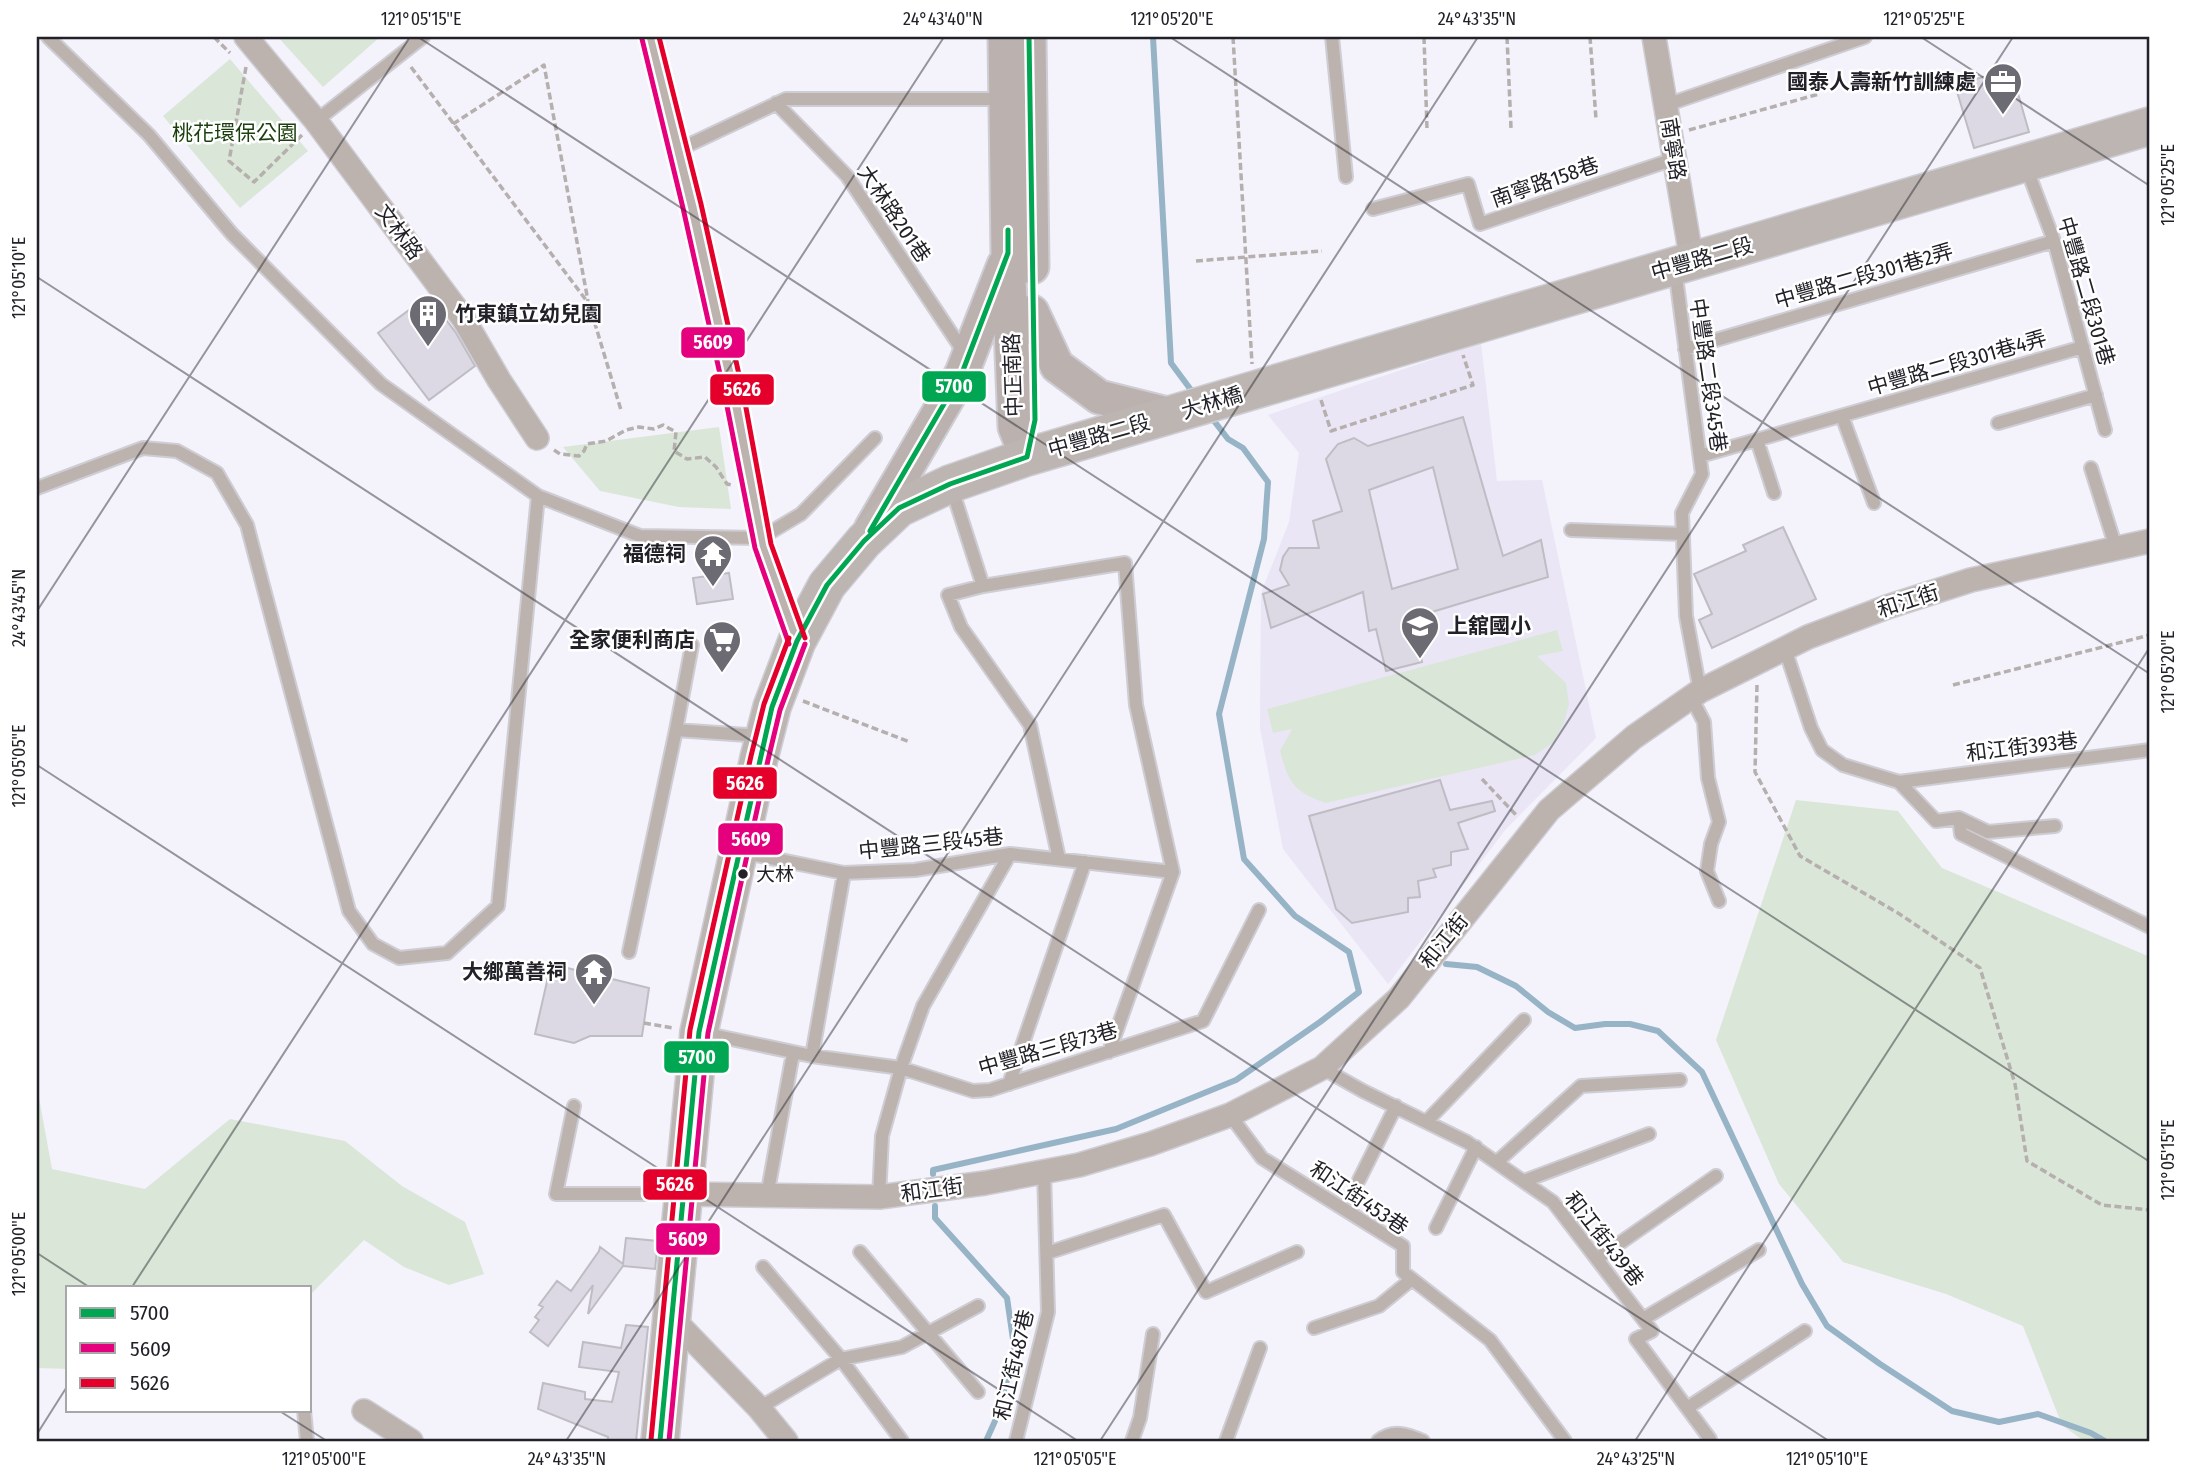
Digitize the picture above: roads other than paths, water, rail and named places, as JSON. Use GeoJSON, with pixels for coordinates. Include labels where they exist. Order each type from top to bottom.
{"type":"FeatureCollection","features":[{"type":"Feature","properties":{"kind":"main road","name":"中豐路二段"},"geometry":{"type":"LineString","coordinates":[[1253,390],[2150,126]]}},
{"type":"Feature","properties":{"kind":"main road","name":"大林橋"},"geometry":{"type":"LineString","coordinates":[[1171,415],[1253,390]]}},
{"type":"Feature","properties":{"kind":"main road","name":"中豐路二段"},"geometry":{"type":"LineString","coordinates":[[660,1441],[699,1032],[737,851],[765,736],[797,641],[827,585],[864,541],[899,508],[950,484],[1027,457],[1171,415]]}},
{"type":"Feature","properties":{"kind":"street","name":"文林路"},"geometry":{"type":"LineString","coordinates":[[246,37],[316,121],[463,317],[499,380],[537,438]]}},
{"type":"Feature","properties":{"kind":"street"},"geometry":{"type":"LineString","coordinates":[[650,37],[732,386],[761,538],[797,641]]}},
{"type":"Feature","properties":{"kind":"street","name":"中正南路"},"geometry":{"type":"LineString","coordinates":[[1005,37],[1008,253],[1015,427],[1027,457]]}},
{"type":"Feature","properties":{"kind":"street","name":"中正南路"},"geometry":{"type":"LineString","coordinates":[[1027,457],[1035,420],[1029,37]]}},
{"type":"Feature","properties":{"kind":"street","name":"南寧路"},"geometry":{"type":"LineString","coordinates":[[1654,37],[1674,159],[1683,265]]}},
{"type":"Feature","properties":{"kind":"street"},"geometry":{"type":"LineString","coordinates":[[864,541],[962,373],[1008,253]]}},
{"type":"Feature","properties":{"kind":"street"},"geometry":{"type":"LineString","coordinates":[[1032,312],[1057,366],[1099,397],[1171,415]]}},
{"type":"Feature","properties":{"kind":"street","name":"和江街"},"geometry":{"type":"LineString","coordinates":[[683,1194],[879,1197],[985,1183],[1079,1165],[1150,1144],[1230,1115],[1322,1068],[1399,998],[1549,810],[1634,737],[1696,694],[1785,649],[1887,607],[1972,580],[2150,541]]}},
{"type":"Feature","properties":{"kind":"street"},"geometry":{"type":"LineString","coordinates":[[671,1317],[786,1441]]}},
{"type":"Feature","properties":{"kind":"street"},"geometry":{"type":"LineString","coordinates":[[364,1410],[411,1441]]}},
{"type":"Feature","properties":{"kind":"lane"},"geometry":{"type":"LineString","coordinates":[[48,37],[149,135],[232,234],[381,384],[538,496],[640,537],[761,538],[801,514],[875,438]]}},
{"type":"Feature","properties":{"kind":"lane"},"geometry":{"type":"LineString","coordinates":[[316,121],[423,37]]}},
{"type":"Feature","properties":{"kind":"lane"},"geometry":{"type":"LineString","coordinates":[[1332,37],[1346,177]]}},
{"type":"Feature","properties":{"kind":"lane"},"geometry":{"type":"LineString","coordinates":[[1666,105],[1865,37]]}},
{"type":"Feature","properties":{"kind":"lane"},"geometry":{"type":"LineString","coordinates":[[678,150],[786,99],[1006,99]]}},
{"type":"Feature","properties":{"kind":"lane","name":"大林路201巷"},"geometry":{"type":"LineString","coordinates":[[776,103],[847,176],[967,358]]}},
{"type":"Feature","properties":{"kind":"lane","name":"南寧路158巷"},"geometry":{"type":"LineString","coordinates":[[1373,209],[1468,184],[1480,224],[1674,159]]}},
{"type":"Feature","properties":{"kind":"lane","name":"中豐路二段301巷"},"geometry":{"type":"LineString","coordinates":[[2025,164],[2054,241],[2105,430]]}},
{"type":"Feature","properties":{"kind":"lane","name":"中豐路二段301巷2弄"},"geometry":{"type":"LineString","coordinates":[[1685,349],[2054,241]]}},
{"type":"Feature","properties":{"kind":"lane","name":"中豐路二段345巷"},"geometry":{"type":"LineString","coordinates":[[1683,265],[1685,349],[1702,474],[1682,513],[1686,616],[1696,694],[1704,722],[1708,778],[1719,822],[1711,844],[1707,871],[1719,901]]}},
{"type":"Feature","properties":{"kind":"lane","name":"中豐路二段301巷4弄"},"geometry":{"type":"LineString","coordinates":[[1700,456],[2083,348]]}},
{"type":"Feature","properties":{"kind":"lane"},"geometry":{"type":"LineString","coordinates":[[1998,423],[2096,395]]}},
{"type":"Feature","properties":{"kind":"lane"},"geometry":{"type":"LineString","coordinates":[[1842,416],[1874,503]]}},
{"type":"Feature","properties":{"kind":"lane"},"geometry":{"type":"LineString","coordinates":[[1757,440],[1774,493]]}},
{"type":"Feature","properties":{"kind":"lane"},"geometry":{"type":"LineString","coordinates":[[37,488],[143,448],[177,451],[217,473],[247,525],[349,911],[373,944],[399,958],[447,953],[498,906],[538,496]]}},
{"type":"Feature","properties":{"kind":"lane"},"geometry":{"type":"LineString","coordinates":[[2091,468],[2116,548]]}},
{"type":"Feature","properties":{"kind":"lane"},"geometry":{"type":"LineString","coordinates":[[950,484],[983,586]]}},
{"type":"Feature","properties":{"kind":"lane"},"geometry":{"type":"LineString","coordinates":[[1571,530],[1683,534]]}},
{"type":"Feature","properties":{"kind":"lane"},"geometry":{"type":"LineString","coordinates":[[1059,859],[1030,725],[961,627],[948,595],[983,586],[1125,563],[1136,705],[1173,872],[1109,1052]]}},
{"type":"Feature","properties":{"kind":"lane"},"geometry":{"type":"LineString","coordinates":[[629,952],[677,730],[692,645]]}},
{"type":"Feature","properties":{"kind":"lane","name":"和江街393巷"},"geometry":{"type":"LineString","coordinates":[[1785,649],[1811,728],[1822,750],[1843,765],[1899,782],[2150,750]]}},
{"type":"Feature","properties":{"kind":"lane"},"geometry":{"type":"LineString","coordinates":[[677,730],[765,736]]}},
{"type":"Feature","properties":{"kind":"lane","name":"和江街393巷"},"geometry":{"type":"LineString","coordinates":[[1899,782],[1936,821],[1959,818],[1988,832],[2055,826]]}},
{"type":"Feature","properties":{"kind":"lane"},"geometry":{"type":"LineString","coordinates":[[1959,818],[1962,834],[2150,927]]}},
{"type":"Feature","properties":{"kind":"lane","name":"中豐路三段45巷"},"geometry":{"type":"LineString","coordinates":[[737,851],[844,873],[915,870],[1010,854],[1173,872]]}},
{"type":"Feature","properties":{"kind":"lane"},"geometry":{"type":"LineString","coordinates":[[879,1197],[882,1136],[901,1068],[923,1006],[1010,854]]}},
{"type":"Feature","properties":{"kind":"lane"},"geometry":{"type":"LineString","coordinates":[[1009,1084],[1085,862]]}},
{"type":"Feature","properties":{"kind":"lane"},"geometry":{"type":"LineString","coordinates":[[812,1056],[844,873]]}},
{"type":"Feature","properties":{"kind":"lane","name":"中豐路三段73巷"},"geometry":{"type":"LineString","coordinates":[[699,1032],[793,1053],[901,1068],[973,1091],[990,1090],[1203,1021],[1258,910]]}},
{"type":"Feature","properties":{"kind":"lane"},"geometry":{"type":"LineString","coordinates":[[1427,1121],[1524,1020]]}},
{"type":"Feature","properties":{"kind":"lane"},"geometry":{"type":"LineString","coordinates":[[767,1196],[793,1053]]}},
{"type":"Feature","properties":{"kind":"lane","name":"和江街439巷"},"geometry":{"type":"LineString","coordinates":[[1322,1068],[1476,1147],[1553,1202],[1652,1331],[1636,1339],[1710,1438]]}},
{"type":"Feature","properties":{"kind":"lane"},"geometry":{"type":"LineString","coordinates":[[1497,1162],[1581,1086],[1680,1080]]}},
{"type":"Feature","properties":{"kind":"lane"},"geometry":{"type":"LineString","coordinates":[[1359,1180],[1396,1106]]}},
{"type":"Feature","properties":{"kind":"lane"},"geometry":{"type":"LineString","coordinates":[[574,1107],[556,1194],[683,1194]]}},
{"type":"Feature","properties":{"kind":"lane","name":"和江街453巷"},"geometry":{"type":"LineString","coordinates":[[1230,1115],[1262,1158],[1403,1246],[1403,1272],[1412,1279]]}},
{"type":"Feature","properties":{"kind":"lane"},"geometry":{"type":"LineString","coordinates":[[1524,1181],[1649,1134]]}},
{"type":"Feature","properties":{"kind":"lane"},"geometry":{"type":"LineString","coordinates":[[1436,1228],[1476,1147]]}},
{"type":"Feature","properties":{"kind":"lane","name":"和江街487巷"},"geometry":{"type":"LineString","coordinates":[[1016,1441],[1048,1312],[1044,1171]]}},
{"type":"Feature","properties":{"kind":"lane"},"geometry":{"type":"LineString","coordinates":[[1597,1259],[1716,1176]]}},
{"type":"Feature","properties":{"kind":"lane"},"geometry":{"type":"LineString","coordinates":[[1047,1253],[1164,1214],[1206,1292],[1297,1252]]}},
{"type":"Feature","properties":{"kind":"lane"},"geometry":{"type":"LineString","coordinates":[[1643,1319],[1759,1250]]}},
{"type":"Feature","properties":{"kind":"lane"},"geometry":{"type":"LineString","coordinates":[[860,1252],[978,1392]]}},
{"type":"Feature","properties":{"kind":"lane"},"geometry":{"type":"LineString","coordinates":[[763,1267],[841,1359],[902,1441]]}},
{"type":"Feature","properties":{"kind":"lane"},"geometry":{"type":"LineString","coordinates":[[1314,1328],[1379,1306],[1412,1279],[1490,1340],[1565,1441]]}},
{"type":"Feature","properties":{"kind":"lane"},"geometry":{"type":"LineString","coordinates":[[759,1409],[841,1359],[902,1347],[978,1306]]}},
{"type":"Feature","properties":{"kind":"lane"},"geometry":{"type":"LineString","coordinates":[[1687,1408],[1805,1331]]}},
{"type":"Feature","properties":{"kind":"lane"},"geometry":{"type":"LineString","coordinates":[[1132,1441],[1140,1418],[1153,1334]]}},
{"type":"Feature","properties":{"kind":"lane"},"geometry":{"type":"LineString","coordinates":[[1226,1441],[1260,1348]]}},
{"type":"Feature","properties":{"kind":"lane"},"geometry":{"type":"LineString","coordinates":[[304,1412],[307,1441]]}},
{"type":"Feature","properties":{"kind":"lane"},"geometry":{"type":"LineString","coordinates":[[1378,1441],[1392,1433],[1409,1435],[1423,1441]]}},
{"type":"Feature","properties":{"kind":"waterway"},"geometry":{"type":"LineString","coordinates":[[1153,37],[1171,363],[1194,394]]}},
{"type":"Feature","properties":{"kind":"waterway"},"geometry":{"type":"LineString","coordinates":[[933,1174],[933,1170],[1116,1129],[1236,1080],[1359,992],[1349,952],[1295,916],[1244,859],[1219,714],[1264,539],[1268,482],[1243,448],[1228,439],[1211,417]]}},
{"type":"Feature","properties":{"kind":"waterway"},"geometry":{"type":"LineString","coordinates":[[1446,964],[1477,967],[1516,986],[1548,1012],[1575,1028],[1630,1024],[1658,1031],[1702,1072],[1802,1284],[1827,1326],[1952,1411],[1999,1422],[2038,1414],[2091,1433],[2105,1441]]}},
{"type":"Feature","properties":{"kind":"waterway"},"geometry":{"type":"LineString","coordinates":[[935,1206],[935,1218],[1007,1298],[1015,1353],[995,1421],[986,1441]]}},
{"type":"Feature","properties":{"kind":"place","name":"國泰人壽新竹訓練處"},"geometry":{"type":"Point","coordinates":[2003,116]}},
{"type":"Feature","properties":{"kind":"place","name":"竹東鎮立幼兒園"},"geometry":{"type":"Point","coordinates":[428,348]}},
{"type":"Feature","properties":{"kind":"place","name":"福德祠"},"geometry":{"type":"Point","coordinates":[713,588]}},
{"type":"Feature","properties":{"kind":"place","name":"上舘國小"},"geometry":{"type":"Point","coordinates":[1420,660]}},
{"type":"Feature","properties":{"kind":"place","name":"全家便利商店"},"geometry":{"type":"Point","coordinates":[722,674]}},
{"type":"Feature","properties":{"kind":"place","name":"大林"},"geometry":{"type":"Point","coordinates":[743,874]}},
{"type":"Feature","properties":{"kind":"place","name":"大鄉萬善祠"},"geometry":{"type":"Point","coordinates":[594,1006]}},
{"type":"Feature","properties":{"kind":"park label","name":"桃花環保公園"},"geometry":{"type":"Point","coordinates":[235,133]}}]}
